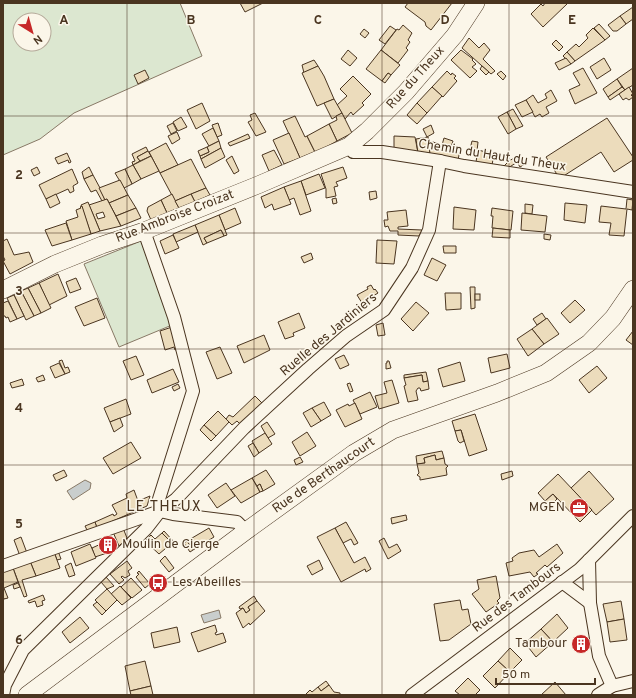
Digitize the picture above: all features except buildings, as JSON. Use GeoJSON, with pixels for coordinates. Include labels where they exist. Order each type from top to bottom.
{"type":"FeatureCollection","features":[{"type":"Feature","properties":{"kind":"main road","name":"Rue du Theux"},"geometry":{"type":"LineString","coordinates":[[348,146],[367,131],[406,92],[455,35],[476,3]]}},
{"type":"Feature","properties":{"kind":"main road","name":"Rue Ambroise Croizat"},"geometry":{"type":"LineString","coordinates":[[3,290],[55,264],[102,245],[144,231],[258,185],[348,146]]}},
{"type":"Feature","properties":{"kind":"main road","name":"Rue de Berthaucourt"},"geometry":{"type":"LineString","coordinates":[[28,695],[335,466],[393,430],[497,393],[546,373],[588,343],[613,318],[633,289]]}},
{"type":"Feature","properties":{"kind":"street","name":"Chemin du Haut du Theux"},"geometry":{"type":"LineString","coordinates":[[348,146],[353,152],[382,152],[633,192]]}},
{"type":"Feature","properties":{"kind":"street","name":"Ruelle des Jardiniers"},"geometry":{"type":"LineString","coordinates":[[160,511],[176,499],[244,428],[308,369],[346,336],[384,310],[412,268],[429,230],[440,161]]}},
{"type":"Feature","properties":{"kind":"street"},"geometry":{"type":"LineString","coordinates":[[3,695],[5,685],[24,650],[146,529],[160,511],[159,499],[194,391],[174,318],[144,231]]}},
{"type":"Feature","properties":{"kind":"street"},"geometry":{"type":"LineString","coordinates":[[3,566],[160,511],[237,522],[246,532]]}},
{"type":"Feature","properties":{"kind":"street","name":"Rue des Tambours"},"geometry":{"type":"LineString","coordinates":[[412,695],[580,569],[633,516]]}},
{"type":"Feature","properties":{"kind":"street"},"geometry":{"type":"LineString","coordinates":[[589,560],[590,603],[599,656],[612,686]]}},
{"type":"Feature","properties":{"kind":"street"},"geometry":{"type":"LineString","coordinates":[[562,582],[590,603]]}},
{"type":"Feature","properties":{"kind":"street"},"geometry":{"type":"LineString","coordinates":[[598,695],[612,686],[633,681]]}},
{"type":"Feature","properties":{"kind":"green space"},"geometry":{"type":"Polygon","coordinates":[[[3,3],[180,3],[202,56],[74,113],[40,139],[3,155],[3,3]]]}},
{"type":"Feature","properties":{"kind":"green space"},"geometry":{"type":"Polygon","coordinates":[[[141,241],[172,325],[119,347],[84,264],[141,241]]]}},
{"type":"Feature","properties":{"kind":"shaded area"},"geometry":{"type":"Polygon","coordinates":[[[85,480],[91,483],[90,489],[73,500],[67,491],[85,480]]]}},
{"type":"Feature","properties":{"kind":"shaded area"},"geometry":{"type":"Polygon","coordinates":[[[219,610],[221,618],[204,623],[201,615],[219,610]]]}},
{"type":"Feature","properties":{"kind":"place","name":"MGEN"},"geometry":{"type":"Point","coordinates":[579,508]}},
{"type":"Feature","properties":{"kind":"place","name":"Moulin de Cierge"},"geometry":{"type":"Point","coordinates":[108,545]}},
{"type":"Feature","properties":{"kind":"place","name":"Les Abeilles"},"geometry":{"type":"Point","coordinates":[158,583]}},
{"type":"Feature","properties":{"kind":"place","name":"Tambour"},"geometry":{"type":"Point","coordinates":[581,644]}},
{"type":"Feature","properties":{"kind":"district","name":"LE THEUX"},"geometry":{"type":"Point","coordinates":[164,507]}}]}
